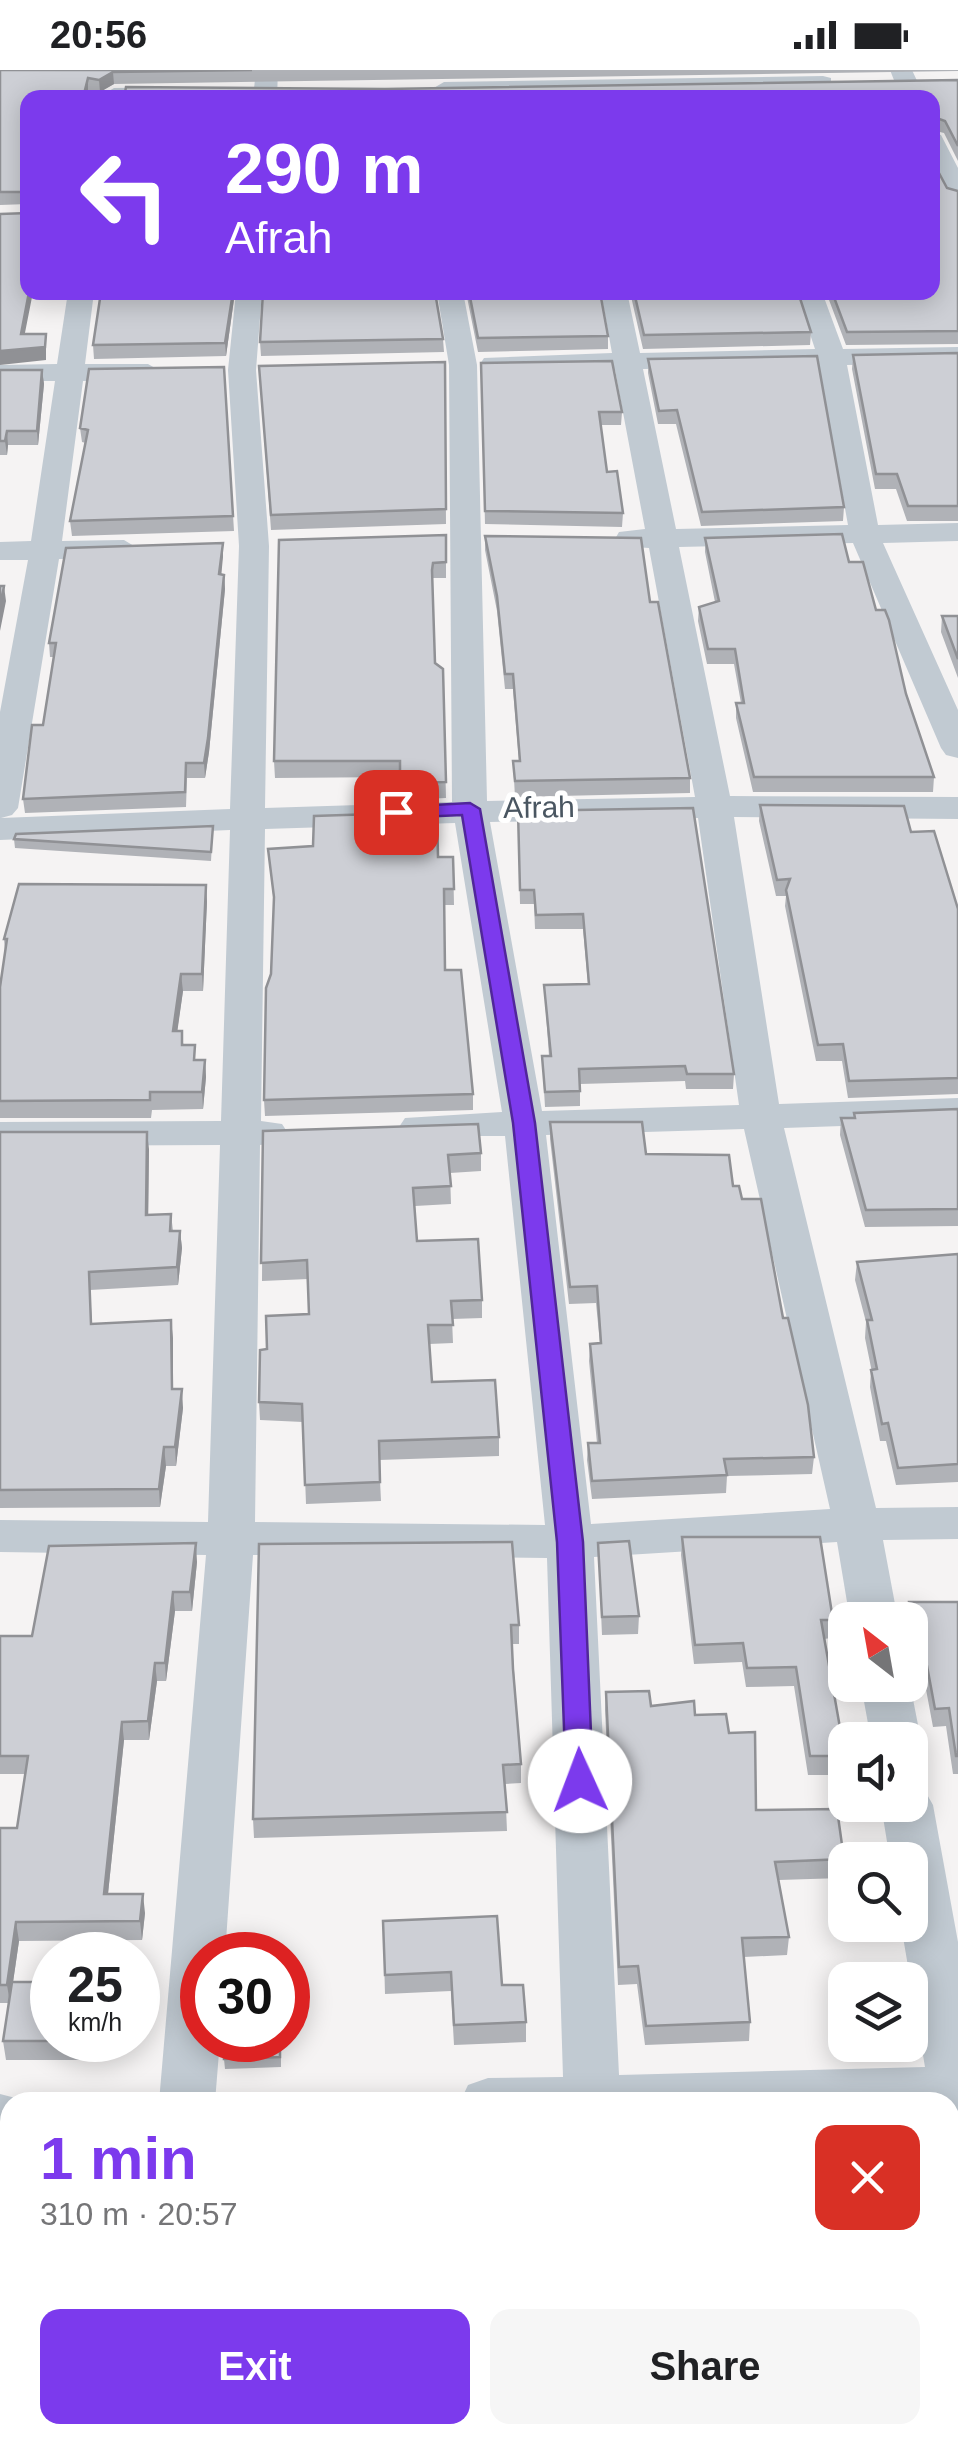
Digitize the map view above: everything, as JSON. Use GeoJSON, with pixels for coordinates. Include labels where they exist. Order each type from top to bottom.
{"type":"FeatureCollection","features":[{"type":"Feature","properties":{"kind":"street"},"geometry":{"type":"LineString","coordinates":[[901,83],[940,81]]}},
{"type":"Feature","properties":{"kind":"street"},"geometry":{"type":"LineString","coordinates":[[431,87],[847,82]]}},
{"type":"Feature","properties":{"kind":"street"},"geometry":{"type":"LineString","coordinates":[[940,157],[958,194]]}},
{"type":"Feature","properties":{"kind":"street"},"geometry":{"type":"LineString","coordinates":[[0,808],[46,551],[80,300]]}},
{"type":"Feature","properties":{"kind":"street"},"geometry":{"type":"LineString","coordinates":[[189,2092],[231,1537],[254,546],[249,300]]}},
{"type":"Feature","properties":{"kind":"street"},"geometry":{"type":"LineString","coordinates":[[449,300],[445,365],[465,538],[470,809],[524,1123],[570,1542],[592,2092]]}},
{"type":"Feature","properties":{"kind":"street"},"geometry":{"type":"LineString","coordinates":[[616,300],[659,540],[714,804],[761,1115],[858,1524],[871,1602]]}},
{"type":"Feature","properties":{"kind":"street"},"geometry":{"type":"LineString","coordinates":[[813,300],[831,355],[865,536],[958,748]]}},
{"type":"Feature","properties":{"kind":"street"},"geometry":{"type":"LineString","coordinates":[[445,365],[831,355],[958,356]]}},
{"type":"Feature","properties":{"kind":"street"},"geometry":{"type":"LineString","coordinates":[[0,373],[184,371]]}},
{"type":"Feature","properties":{"kind":"street"},"geometry":{"type":"LineString","coordinates":[[601,539],[958,532]]}},
{"type":"Feature","properties":{"kind":"street"},"geometry":{"type":"LineString","coordinates":[[0,552],[159,548]]}},
{"type":"Feature","properties":{"kind":"street","name":"Afrah"},"geometry":{"type":"LineString","coordinates":[[0,829],[470,809],[714,804],[958,808]]}},
{"type":"Feature","properties":{"kind":"street"},"geometry":{"type":"LineString","coordinates":[[374,1128],[958,1110]]}},
{"type":"Feature","properties":{"kind":"street"},"geometry":{"type":"LineString","coordinates":[[0,1134],[299,1132]]}},
{"type":"Feature","properties":{"kind":"street"},"geometry":{"type":"LineString","coordinates":[[0,1536],[570,1542],[858,1524],[958,1523]]}},
{"type":"Feature","properties":{"kind":"street"},"geometry":{"type":"LineString","coordinates":[[910,1822],[958,2091],[917,2092]]}},
{"type":"Feature","properties":{"kind":"building"},"geometry":{"type":"Polygon","coordinates":[[[0,70],[252,70],[113,72],[99,80],[88,78],[85,90],[20,90],[20,192],[0,192],[0,70]]]}},
{"type":"Feature","properties":{"kind":"building"},"geometry":{"type":"Polygon","coordinates":[[[958,80],[958,146],[945,121],[940,119],[940,90],[125,90],[958,80]]]}},
{"type":"Feature","properties":{"kind":"building"},"geometry":{"type":"Polygon","coordinates":[[[940,175],[947,188],[958,191],[958,331],[847,332],[835,300],[940,300],[940,175]]]}},
{"type":"Feature","properties":{"kind":"building"},"geometry":{"type":"Polygon","coordinates":[[[20,213],[20,300],[27,300],[21,334],[46,334],[45,347],[0,351],[0,214],[20,213]]]}},
{"type":"Feature","properties":{"kind":"building"},"geometry":{"type":"Polygon","coordinates":[[[100,300],[232,300],[225,343],[93,345],[100,300]]]}},
{"type":"Feature","properties":{"kind":"building"},"geometry":{"type":"Polygon","coordinates":[[[263,300],[436,300],[443,339],[260,342],[263,300]]]}},
{"type":"Feature","properties":{"kind":"building"},"geometry":{"type":"Polygon","coordinates":[[[471,300],[601,300],[608,336],[478,338],[471,300]]]}},
{"type":"Feature","properties":{"kind":"building"},"geometry":{"type":"Polygon","coordinates":[[[636,300],[801,300],[811,332],[644,335],[636,300]]]}},
{"type":"Feature","properties":{"kind":"building"},"geometry":{"type":"Polygon","coordinates":[[[958,353],[958,506],[908,506],[897,474],[876,474],[853,355],[958,353]]]}},
{"type":"Feature","properties":{"kind":"building"},"geometry":{"type":"Polygon","coordinates":[[[817,356],[844,507],[702,512],[677,410],[659,411],[648,359],[817,356]]]}},
{"type":"Feature","properties":{"kind":"building"},"geometry":{"type":"Polygon","coordinates":[[[612,361],[622,412],[599,412],[607,472],[617,471],[623,513],[485,511],[481,363],[612,361]]]}},
{"type":"Feature","properties":{"kind":"building"},"geometry":{"type":"Polygon","coordinates":[[[445,362],[446,509],[271,515],[259,366],[445,362]]]}},
{"type":"Feature","properties":{"kind":"building"},"geometry":{"type":"Polygon","coordinates":[[[224,367],[233,516],[70,521],[88,430],[80,428],[89,369],[224,367]]]}},
{"type":"Feature","properties":{"kind":"building"},"geometry":{"type":"Polygon","coordinates":[[[0,370],[42,370],[37,431],[7,431],[5,441],[0,441],[0,370]]]}},
{"type":"Feature","properties":{"kind":"building"},"geometry":{"type":"Polygon","coordinates":[[[842,534],[849,562],[863,562],[876,610],[885,610],[889,620],[906,694],[934,777],[754,777],[736,703],[744,703],[735,649],[708,649],[699,607],[719,601],[705,538],[842,534]]]}},
{"type":"Feature","properties":{"kind":"building"},"geometry":{"type":"Polygon","coordinates":[[[446,535],[446,562],[433,563],[432,570],[435,663],[443,669],[446,782],[400,783],[400,761],[274,761],[279,540],[446,535]]]}},
{"type":"Feature","properties":{"kind":"building"},"geometry":{"type":"Polygon","coordinates":[[[485,536],[641,538],[650,602],[658,602],[690,778],[515,781],[513,761],[520,761],[513,674],[505,674],[497,596],[485,536]]]}},
{"type":"Feature","properties":{"kind":"building"},"geometry":{"type":"Polygon","coordinates":[[[223,543],[219,574],[224,575],[208,738],[204,763],[186,763],[185,792],[23,799],[32,725],[43,725],[56,643],[49,643],[66,548],[223,543]]]}},
{"type":"Feature","properties":{"kind":"building"},"geometry":{"type":"Polygon","coordinates":[[[942,616],[958,616],[958,659],[942,616]]]}},
{"type":"Feature","properties":{"kind":"building"},"geometry":{"type":"Polygon","coordinates":[[[760,805],[904,806],[911,832],[934,831],[958,909],[958,1078],[849,1081],[843,1044],[818,1045],[786,890],[790,879],[777,880],[760,805]]]}},
{"type":"Feature","properties":{"kind":"building"},"geometry":{"type":"Polygon","coordinates":[[[693,808],[734,1074],[687,1074],[685,1066],[579,1069],[580,1091],[545,1092],[542,1056],[551,1056],[544,985],[589,984],[583,914],[536,915],[534,890],[520,890],[518,811],[693,808]]]}},
{"type":"Feature","properties":{"kind":"building"},"geometry":{"type":"Polygon","coordinates":[[[437,812],[438,857],[453,857],[454,889],[444,889],[445,970],[461,970],[473,1094],[264,1100],[266,988],[271,974],[274,897],[268,849],[313,846],[314,816],[437,812]]]}},
{"type":"Feature","properties":{"kind":"building"},"geometry":{"type":"Polygon","coordinates":[[[213,826],[211,852],[14,839],[16,834],[213,826]]]}},
{"type":"Feature","properties":{"kind":"building"},"geometry":{"type":"Polygon","coordinates":[[[19,884],[206,885],[202,974],[181,974],[173,1031],[182,1031],[182,1045],[195,1045],[194,1060],[205,1060],[202,1092],[150,1092],[150,1100],[0,1101],[4,939],[19,884]]]}},
{"type":"Feature","properties":{"kind":"building"},"geometry":{"type":"Polygon","coordinates":[[[958,1109],[958,1209],[866,1210],[841,1118],[855,1118],[854,1113],[958,1109]]]}},
{"type":"Feature","properties":{"kind":"building"},"geometry":{"type":"Polygon","coordinates":[[[550,1122],[642,1122],[646,1154],[729,1155],[733,1186],[739,1186],[742,1199],[761,1199],[783,1318],[788,1318],[808,1405],[814,1457],[724,1459],[727,1475],[592,1481],[588,1443],[600,1443],[590,1344],[601,1343],[597,1286],[570,1287],[550,1122]]]}},
{"type":"Feature","properties":{"kind":"building"},"geometry":{"type":"Polygon","coordinates":[[[478,1124],[481,1153],[448,1155],[451,1186],[413,1188],[417,1241],[478,1239],[482,1300],[451,1301],[453,1325],[428,1325],[432,1382],[495,1380],[499,1437],[379,1441],[380,1482],[305,1485],[302,1404],[259,1402],[260,1350],[267,1349],[266,1316],[309,1314],[307,1260],[261,1263],[263,1131],[478,1124]]]}},
{"type":"Feature","properties":{"kind":"building"},"geometry":{"type":"Polygon","coordinates":[[[0,1132],[147,1132],[146,1215],[171,1214],[170,1231],[180,1231],[177,1267],[89,1272],[91,1324],[171,1320],[172,1389],[182,1389],[175,1447],[164,1447],[159,1489],[0,1490],[0,1132]]]}},
{"type":"Feature","properties":{"kind":"building"},"geometry":{"type":"Polygon","coordinates":[[[958,1254],[958,1464],[898,1468],[888,1423],[882,1424],[871,1370],[877,1369],[867,1320],[872,1320],[857,1262],[958,1254]]]}},
{"type":"Feature","properties":{"kind":"building"},"geometry":{"type":"Polygon","coordinates":[[[682,1537],[820,1537],[830,1602],[828,1620],[821,1620],[828,1660],[828,1702],[835,1702],[839,1722],[828,1722],[828,1756],[810,1756],[796,1667],[747,1668],[743,1643],[695,1645],[682,1537]]]}},
{"type":"Feature","properties":{"kind":"building"},"geometry":{"type":"Polygon","coordinates":[[[629,1541],[639,1616],[602,1617],[598,1543],[629,1541]]]}},
{"type":"Feature","properties":{"kind":"building"},"geometry":{"type":"Polygon","coordinates":[[[512,1542],[519,1625],[511,1625],[521,1764],[503,1765],[507,1812],[253,1819],[259,1544],[512,1542]]]}},
{"type":"Feature","properties":{"kind":"building"},"geometry":{"type":"Polygon","coordinates":[[[196,1543],[190,1592],[173,1592],[165,1663],[155,1663],[148,1721],[122,1722],[104,1894],[143,1894],[140,1921],[16,1922],[7,1985],[0,1985],[0,1828],[17,1828],[28,1756],[0,1756],[0,1636],[32,1636],[49,1546],[196,1543]]]}},
{"type":"Feature","properties":{"kind":"building"},"geometry":{"type":"Polygon","coordinates":[[[928,1602],[958,1602],[958,1756],[949,1708],[935,1709],[928,1671],[928,1602]]]}},
{"type":"Feature","properties":{"kind":"building"},"geometry":{"type":"Polygon","coordinates":[[[649,1691],[651,1706],[694,1701],[695,1715],[726,1714],[729,1733],[755,1732],[756,1810],[828,1809],[828,1822],[839,1822],[842,1842],[828,1842],[828,1860],[775,1862],[789,1937],[742,1938],[750,2022],[646,2026],[638,1966],[619,1967],[606,1692],[649,1691]]]}},
{"type":"Feature","properties":{"kind":"building"},"geometry":{"type":"Polygon","coordinates":[[[497,1916],[502,1985],[523,1985],[526,2022],[454,2025],[451,1972],[385,1975],[383,1921],[497,1916]]]}},
{"type":"Feature","properties":{"kind":"building"},"geometry":{"type":"Polygon","coordinates":[[[12,1982],[30,1982],[30,2041],[3,2041],[12,1982]]]}},
{"type":"Feature","properties":{"kind":"route"},"geometry":{"type":"LineString","coordinates":[[396,812],[470,809],[524,1123],[570,1542],[580,1781]]}}]}
